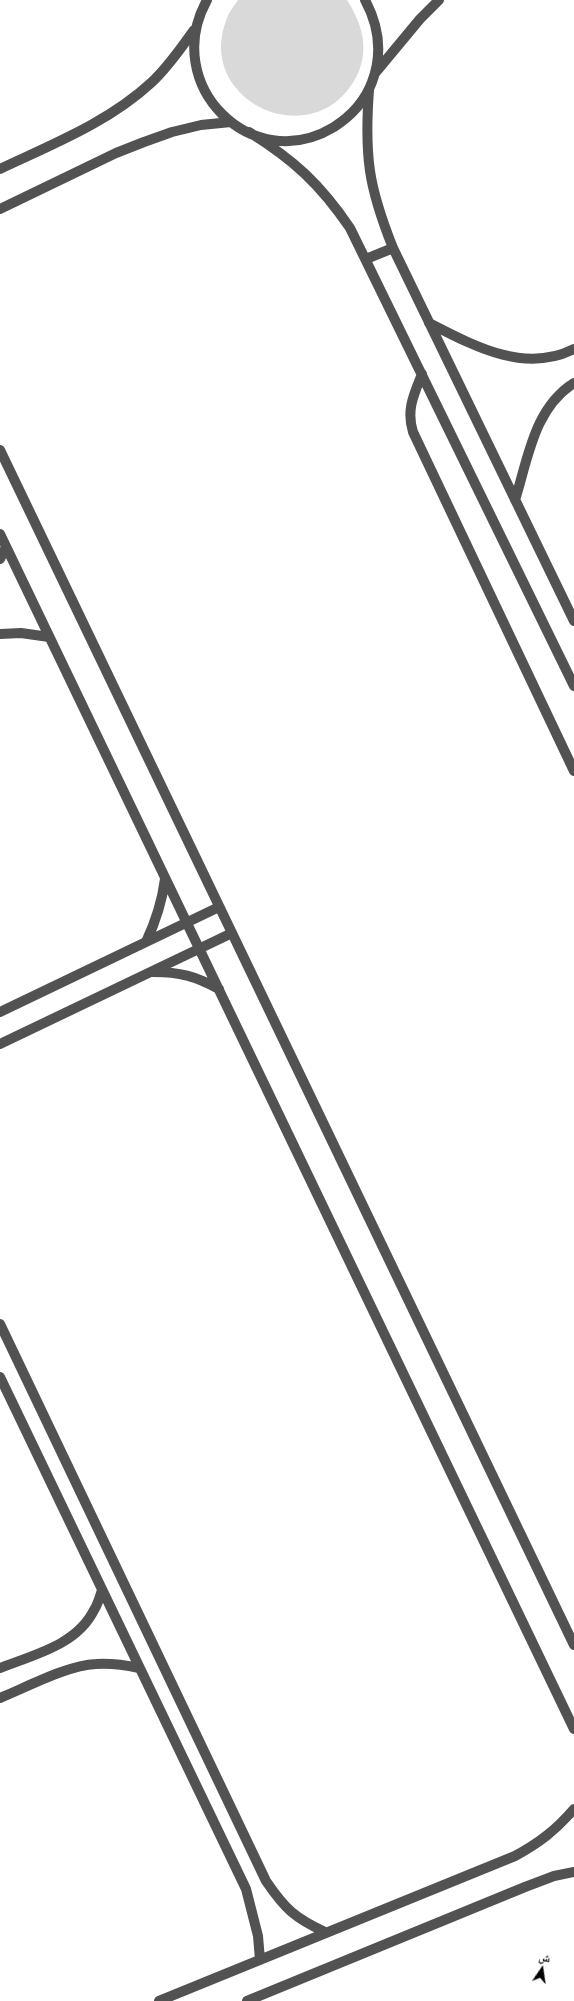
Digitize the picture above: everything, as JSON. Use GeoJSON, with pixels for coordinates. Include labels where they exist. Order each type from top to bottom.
{"type":"FeatureCollection","features":[{"type":"Feature","properties":{"kind":"street"},"geometry":{"type":"LineString","coordinates":[[199,0],[200,13]]}},
{"type":"Feature","properties":{"kind":"street"},"geometry":{"type":"LineString","coordinates":[[207,0],[200,13],[195,28],[193,43],[197,74],[208,98],[231,122],[279,150],[306,173],[325,194],[350,228],[574,686]]}},
{"type":"Feature","properties":{"kind":"street"},"geometry":{"type":"LineString","coordinates":[[249,132],[267,138],[287,140],[307,138],[320,134],[343,121],[357,107],[369,90],[376,72],[379,52],[378,32],[372,13],[365,0]]}},
{"type":"Feature","properties":{"kind":"street"},"geometry":{"type":"LineString","coordinates":[[376,72],[420,19],[439,0]]}},
{"type":"Feature","properties":{"kind":"street"},"geometry":{"type":"LineString","coordinates":[[0,169],[98,122],[127,104],[153,81],[176,56],[195,28]]}},
{"type":"Feature","properties":{"kind":"street"},"geometry":{"type":"LineString","coordinates":[[369,90],[366,131],[370,171],[379,210],[393,248],[574,621]]}},
{"type":"Feature","properties":{"kind":"street"},"geometry":{"type":"LineString","coordinates":[[0,209],[116,153],[172,132],[231,122]]}},
{"type":"Feature","properties":{"kind":"street"},"geometry":{"type":"LineString","coordinates":[[366,259],[393,248]]}},
{"type":"Feature","properties":{"kind":"street"},"geometry":{"type":"LineString","coordinates":[[429,323],[485,350],[504,356],[524,359],[544,358],[564,354],[574,349]]}},
{"type":"Feature","properties":{"kind":"street"},"geometry":{"type":"LineString","coordinates":[[422,374],[410,403],[410,422],[413,432],[574,772]]}},
{"type":"Feature","properties":{"kind":"street"},"geometry":{"type":"LineString","coordinates":[[515,500],[534,436],[543,417],[555,400],[574,383]]}},
{"type":"Feature","properties":{"kind":"street"},"geometry":{"type":"LineString","coordinates":[[0,450],[574,1645]]}},
{"type":"Feature","properties":{"kind":"street"},"geometry":{"type":"LineString","coordinates":[[0,534],[574,1729]]}},
{"type":"Feature","properties":{"kind":"street"},"geometry":{"type":"LineString","coordinates":[[0,559],[6,547]]}},
{"type":"Feature","properties":{"kind":"street"},"geometry":{"type":"LineString","coordinates":[[0,634],[21,633],[49,637]]}},
{"type":"Feature","properties":{"kind":"street"},"geometry":{"type":"LineString","coordinates":[[146,942],[158,915],[165,879]]}},
{"type":"Feature","properties":{"kind":"street"},"geometry":{"type":"LineString","coordinates":[[0,1012],[219,907]]}},
{"type":"Feature","properties":{"kind":"street"},"geometry":{"type":"LineString","coordinates":[[0,1044],[232,932]]}},
{"type":"Feature","properties":{"kind":"street"},"geometry":{"type":"LineString","coordinates":[[151,972],[175,972],[198,978],[219,989]]}},
{"type":"Feature","properties":{"kind":"street"},"geometry":{"type":"LineString","coordinates":[[0,1324],[266,1881],[281,1903],[301,1921],[325,1932]]}},
{"type":"Feature","properties":{"kind":"street"},"geometry":{"type":"LineString","coordinates":[[0,1377],[246,1889],[257,1930],[260,1960]]}},
{"type":"Feature","properties":{"kind":"street"},"geometry":{"type":"LineString","coordinates":[[0,1668],[62,1643],[80,1629],[94,1611],[102,1590]]}},
{"type":"Feature","properties":{"kind":"street"},"geometry":{"type":"LineString","coordinates":[[0,1698],[72,1669],[94,1664],[117,1663],[139,1668]]}},
{"type":"Feature","properties":{"kind":"street"},"geometry":{"type":"LineString","coordinates":[[159,2001],[325,1932],[515,1856],[538,1844],[559,1827],[574,1809]]}},
{"type":"Feature","properties":{"kind":"street"},"geometry":{"type":"LineString","coordinates":[[247,2001],[525,1887],[554,1876],[574,1872]]}},
{"type":"Feature","properties":{"kind":"shaded area"},"geometry":{"type":"Polygon","coordinates":[[[238,0],[347,0],[360,26],[363,52],[359,71],[341,98],[317,112],[291,116],[266,110],[243,96],[228,75],[221,49],[227,18],[238,0]]]}}]}
